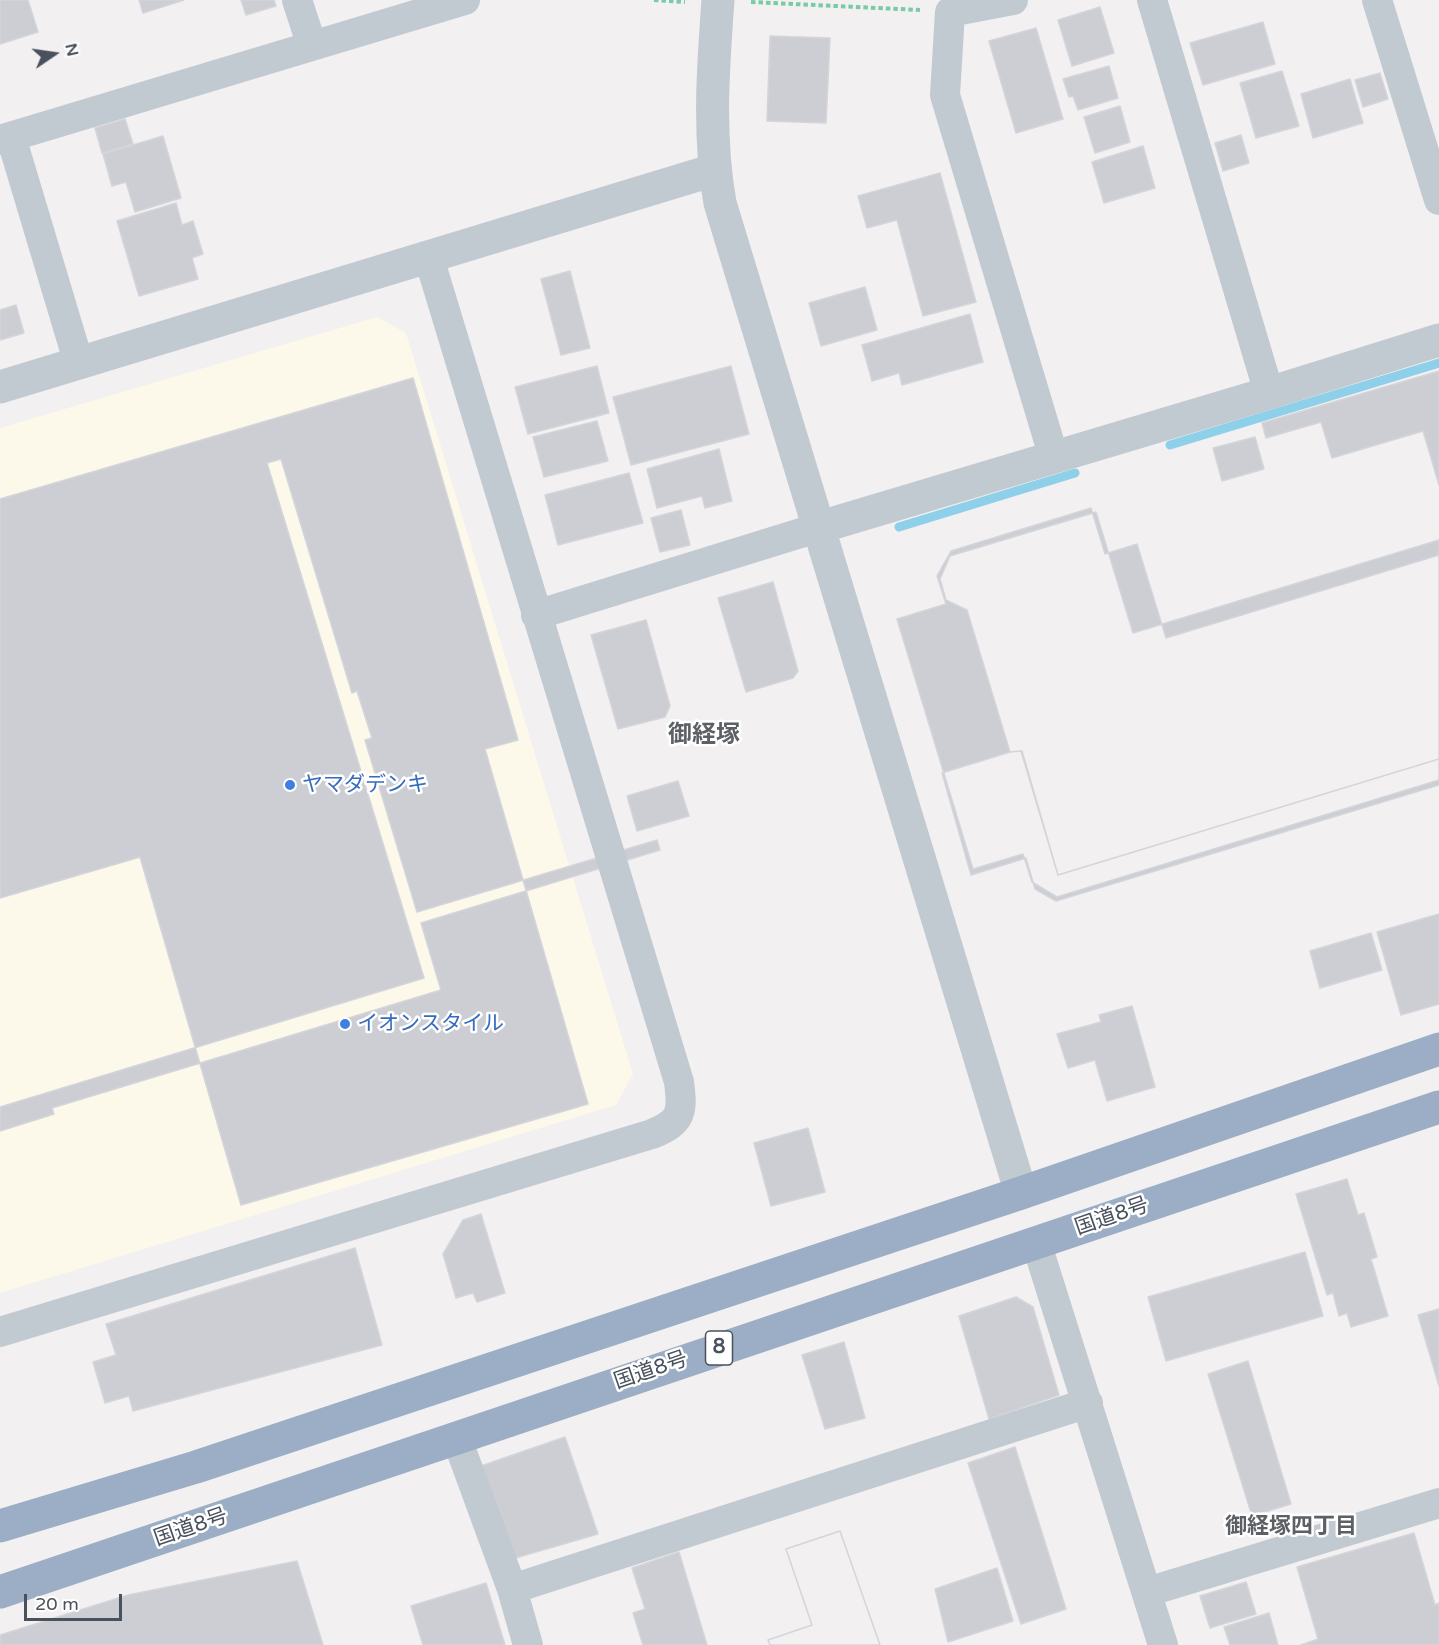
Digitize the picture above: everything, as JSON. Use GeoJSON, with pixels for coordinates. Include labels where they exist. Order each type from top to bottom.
{"type":"FeatureCollection","features":[{"type":"Feature","properties":{"kind":"highway"},"geometry":{"type":"LineString","coordinates":[[0,1526],[196,1467],[1021,1193],[1439,1049]]}},
{"type":"Feature","properties":{"kind":"highway","name":"国道8号"},"geometry":{"type":"LineString","coordinates":[[0,1592],[1439,1107]]}},
{"type":"Feature","properties":{"kind":"street"},"geometry":{"type":"LineString","coordinates":[[297,0],[312,46]]}},
{"type":"Feature","properties":{"kind":"street"},"geometry":{"type":"LineString","coordinates":[[79,364],[6,139],[465,0]]}},
{"type":"Feature","properties":{"kind":"street"},"geometry":{"type":"LineString","coordinates":[[1013,0],[950,12],[945,95],[1054,458]]}},
{"type":"Feature","properties":{"kind":"street"},"geometry":{"type":"LineString","coordinates":[[1152,0],[1269,393]]}},
{"type":"Feature","properties":{"kind":"street"},"geometry":{"type":"LineString","coordinates":[[1377,0],[1427,117],[1439,200]]}},
{"type":"Feature","properties":{"kind":"street"},"geometry":{"type":"LineString","coordinates":[[703,1],[714,170],[720,203],[1021,1193]]}},
{"type":"Feature","properties":{"kind":"street"},"geometry":{"type":"LineString","coordinates":[[0,387],[714,170]]}},
{"type":"Feature","properties":{"kind":"street"},"geometry":{"type":"LineString","coordinates":[[0,1332],[652,1134],[667,1128],[679,1117],[681,1103],[679,1082],[429,258]]}},
{"type":"Feature","properties":{"kind":"street"},"geometry":{"type":"LineString","coordinates":[[536,615],[1439,340]]}},
{"type":"Feature","properties":{"kind":"street"},"geometry":{"type":"LineString","coordinates":[[1036,1242],[1163,1645]]}},
{"type":"Feature","properties":{"kind":"street"},"geometry":{"type":"LineString","coordinates":[[512,1589],[1088,1403]]}},
{"type":"Feature","properties":{"kind":"street"},"geometry":{"type":"LineString","coordinates":[[457,1439],[512,1589],[528,1645]]}},
{"type":"Feature","properties":{"kind":"street"},"geometry":{"type":"LineString","coordinates":[[1147,1592],[1439,1503]]}},
{"type":"Feature","properties":{"kind":"path"},"geometry":{"type":"LineString","coordinates":[[654,0],[703,1]]}},
{"type":"Feature","properties":{"kind":"path"},"geometry":{"type":"LineString","coordinates":[[751,2],[950,12]]}},
{"type":"Feature","properties":{"kind":"shaded area"},"geometry":{"type":"Polygon","coordinates":[[[377,317],[406,333],[633,1074],[616,1105],[0,1293],[0,428],[377,317]]]}},
{"type":"Feature","properties":{"kind":"building"},"geometry":{"type":"Polygon","coordinates":[[[0,0],[28,0],[38,32],[0,44],[0,0]]]}},
{"type":"Feature","properties":{"kind":"building"},"geometry":{"type":"Polygon","coordinates":[[[139,0],[184,0],[143,13],[139,0]]]}},
{"type":"Feature","properties":{"kind":"building"},"geometry":{"type":"Polygon","coordinates":[[[241,0],[274,0],[276,6],[246,15],[241,0]]]}},
{"type":"Feature","properties":{"kind":"building"},"geometry":{"type":"Polygon","coordinates":[[[1100,7],[1114,53],[1072,66],[1058,20],[1100,7]]]}},
{"type":"Feature","properties":{"kind":"building"},"geometry":{"type":"Polygon","coordinates":[[[1263,22],[1275,64],[1203,85],[1190,43],[1263,22]]]}},
{"type":"Feature","properties":{"kind":"building"},"geometry":{"type":"Polygon","coordinates":[[[1036,28],[1063,119],[1016,133],[989,41],[1036,28]]]}},
{"type":"Feature","properties":{"kind":"building"},"geometry":{"type":"Polygon","coordinates":[[[770,36],[830,38],[826,123],[767,121],[770,36]]]}},
{"type":"Feature","properties":{"kind":"building"},"geometry":{"type":"Polygon","coordinates":[[[1109,66],[1118,98],[1078,110],[1073,96],[1069,97],[1063,79],[1109,66]]]}},
{"type":"Feature","properties":{"kind":"building"},"geometry":{"type":"Polygon","coordinates":[[[1282,71],[1299,126],[1256,138],[1240,83],[1282,71]]]}},
{"type":"Feature","properties":{"kind":"building"},"geometry":{"type":"Polygon","coordinates":[[[1380,73],[1388,99],[1363,107],[1355,80],[1380,73]]]}},
{"type":"Feature","properties":{"kind":"building"},"geometry":{"type":"Polygon","coordinates":[[[1350,79],[1363,123],[1313,138],[1301,94],[1350,79]]]}},
{"type":"Feature","properties":{"kind":"building"},"geometry":{"type":"Polygon","coordinates":[[[1120,106],[1130,142],[1095,153],[1084,117],[1120,106]]]}},
{"type":"Feature","properties":{"kind":"building"},"geometry":{"type":"Polygon","coordinates":[[[125,119],[133,144],[102,153],[95,128],[125,119]]]}},
{"type":"Feature","properties":{"kind":"building"},"geometry":{"type":"Polygon","coordinates":[[[1241,135],[1249,163],[1223,171],[1215,143],[1241,135]]]}},
{"type":"Feature","properties":{"kind":"building"},"geometry":{"type":"Polygon","coordinates":[[[163,136],[181,198],[135,212],[126,182],[112,186],[103,154],[163,136]]]}},
{"type":"Feature","properties":{"kind":"building"},"geometry":{"type":"Polygon","coordinates":[[[1143,146],[1155,188],[1104,203],[1092,162],[1143,146]]]}},
{"type":"Feature","properties":{"kind":"building"},"geometry":{"type":"Polygon","coordinates":[[[940,173],[976,302],[923,316],[897,220],[867,228],[858,196],[940,173]]]}},
{"type":"Feature","properties":{"kind":"building"},"geometry":{"type":"Polygon","coordinates":[[[176,203],[182,225],[193,221],[203,254],[192,258],[198,279],[139,296],[117,221],[176,203]]]}},
{"type":"Feature","properties":{"kind":"building"},"geometry":{"type":"Polygon","coordinates":[[[570,271],[590,348],[561,355],[541,279],[570,271]]]}},
{"type":"Feature","properties":{"kind":"building"},"geometry":{"type":"Polygon","coordinates":[[[865,287],[877,330],[821,346],[809,303],[865,287]]]}},
{"type":"Feature","properties":{"kind":"building"},"geometry":{"type":"Polygon","coordinates":[[[16,305],[24,333],[0,340],[0,310],[16,305]]]}},
{"type":"Feature","properties":{"kind":"building"},"geometry":{"type":"Polygon","coordinates":[[[970,314],[983,362],[902,385],[899,373],[872,381],[862,345],[970,314]]]}},
{"type":"Feature","properties":{"kind":"building"},"geometry":{"type":"Polygon","coordinates":[[[597,366],[609,413],[528,434],[515,387],[597,366]]]}},
{"type":"Feature","properties":{"kind":"building"},"geometry":{"type":"Polygon","coordinates":[[[731,366],[749,434],[631,465],[613,397],[731,366]]]}},
{"type":"Feature","properties":{"kind":"building"},"geometry":{"type":"Polygon","coordinates":[[[1439,371],[1439,485],[1423,431],[1332,458],[1321,422],[1266,438],[1262,423],[1439,371]]]}},
{"type":"Feature","properties":{"kind":"building"},"geometry":{"type":"Polygon","coordinates":[[[413,378],[518,740],[485,749],[588,1104],[241,1205],[140,857],[0,898],[0,499],[413,378]]]}},
{"type":"Feature","properties":{"kind":"building"},"geometry":{"type":"Polygon","coordinates":[[[597,421],[608,461],[544,477],[533,437],[597,421]]]}},
{"type":"Feature","properties":{"kind":"building"},"geometry":{"type":"Polygon","coordinates":[[[1255,437],[1264,469],[1222,481],[1213,448],[1255,437]]]}},
{"type":"Feature","properties":{"kind":"building"},"geometry":{"type":"Polygon","coordinates":[[[719,449],[732,501],[705,508],[702,496],[657,508],[647,469],[719,449]]]}},
{"type":"Feature","properties":{"kind":"building"},"geometry":{"type":"Polygon","coordinates":[[[281,459],[352,693],[357,691],[372,738],[365,740],[417,912],[657,840],[660,850],[421,923],[441,990],[52,1108],[54,1114],[0,1131],[0,1107],[424,978],[267,463],[281,459]]]}},
{"type":"Feature","properties":{"kind":"building"},"geometry":{"type":"Polygon","coordinates":[[[629,473],[643,523],[558,545],[545,495],[629,473]]]}},
{"type":"Feature","properties":{"kind":"building"},"geometry":{"type":"Polygon","coordinates":[[[1091,508],[1105,554],[1137,544],[1166,638],[1439,555],[1439,780],[1057,897],[1032,882],[1023,854],[973,869],[897,619],[946,604],[937,576],[951,551],[1091,508]]]}},
{"type":"Feature","properties":{"kind":"building"},"geometry":{"type":"Polygon","coordinates":[[[681,510],[690,545],[660,552],[651,518],[681,510]]]}},
{"type":"Feature","properties":{"kind":"building"},"geometry":{"type":"Polygon","coordinates":[[[1096,512],[1133,633],[1439,540],[1439,759],[1058,875],[1021,751],[1010,752],[967,610],[946,600],[940,579],[950,556],[1096,512]]]}},
{"type":"Feature","properties":{"kind":"building"},"geometry":{"type":"Polygon","coordinates":[[[773,582],[798,671],[793,678],[746,692],[718,598],[773,582]]]}},
{"type":"Feature","properties":{"kind":"building"},"geometry":{"type":"Polygon","coordinates":[[[646,620],[670,706],[665,717],[618,729],[591,635],[646,620]]]}},
{"type":"Feature","properties":{"kind":"building"},"geometry":{"type":"Polygon","coordinates":[[[1022,751],[1058,875],[1439,759],[1439,785],[1056,901],[1035,889],[1026,858],[971,875],[942,773],[1010,752],[1022,751]]]}},
{"type":"Feature","properties":{"kind":"building"},"geometry":{"type":"Polygon","coordinates":[[[678,781],[689,816],[637,831],[627,796],[678,781]]]}},
{"type":"Feature","properties":{"kind":"building"},"geometry":{"type":"Polygon","coordinates":[[[1439,914],[1439,1004],[1401,1015],[1377,932],[1439,914]]]}},
{"type":"Feature","properties":{"kind":"building"},"geometry":{"type":"Polygon","coordinates":[[[1371,933],[1382,970],[1320,988],[1310,951],[1371,933]]]}},
{"type":"Feature","properties":{"kind":"building"},"geometry":{"type":"Polygon","coordinates":[[[1132,1006],[1155,1087],[1107,1101],[1095,1060],[1068,1068],[1057,1034],[1101,1022],[1099,1015],[1132,1006]]]}},
{"type":"Feature","properties":{"kind":"building"},"geometry":{"type":"Polygon","coordinates":[[[808,1128],[825,1192],[771,1206],[754,1143],[808,1128]]]}},
{"type":"Feature","properties":{"kind":"building"},"geometry":{"type":"Polygon","coordinates":[[[1347,1179],[1358,1215],[1364,1213],[1377,1257],[1371,1259],[1388,1316],[1351,1327],[1347,1313],[1339,1316],[1333,1293],[1327,1295],[1296,1194],[1347,1179]]]}},
{"type":"Feature","properties":{"kind":"building"},"geometry":{"type":"Polygon","coordinates":[[[481,1214],[505,1293],[477,1302],[473,1293],[456,1298],[443,1254],[463,1220],[481,1214]]]}},
{"type":"Feature","properties":{"kind":"building"},"geometry":{"type":"Polygon","coordinates":[[[355,1248],[382,1345],[133,1411],[129,1396],[105,1403],[93,1362],[116,1355],[106,1324],[355,1248]]]}},
{"type":"Feature","properties":{"kind":"building"},"geometry":{"type":"Polygon","coordinates":[[[1305,1252],[1323,1316],[1166,1361],[1148,1297],[1305,1252]]]}},
{"type":"Feature","properties":{"kind":"building"},"geometry":{"type":"Polygon","coordinates":[[[1016,1297],[1033,1307],[1059,1395],[989,1419],[959,1316],[1016,1297]]]}},
{"type":"Feature","properties":{"kind":"building"},"geometry":{"type":"Polygon","coordinates":[[[1439,1309],[1439,1386],[1418,1315],[1439,1309]]]}},
{"type":"Feature","properties":{"kind":"building"},"geometry":{"type":"Polygon","coordinates":[[[844,1342],[865,1418],[825,1429],[802,1355],[844,1342]]]}},
{"type":"Feature","properties":{"kind":"building"},"geometry":{"type":"Polygon","coordinates":[[[1248,1361],[1291,1504],[1252,1516],[1208,1374],[1248,1361]]]}},
{"type":"Feature","properties":{"kind":"building"},"geometry":{"type":"Polygon","coordinates":[[[565,1437],[598,1534],[512,1559],[478,1467],[565,1437]]]}},
{"type":"Feature","properties":{"kind":"building"},"geometry":{"type":"Polygon","coordinates":[[[1015,1447],[1066,1609],[1021,1624],[968,1463],[1015,1447]]]}},
{"type":"Feature","properties":{"kind":"building"},"geometry":{"type":"Polygon","coordinates":[[[840,1531],[880,1645],[770,1645],[768,1640],[812,1625],[786,1549],[840,1531]]]}},
{"type":"Feature","properties":{"kind":"building"},"geometry":{"type":"Polygon","coordinates":[[[840,1531],[880,1645],[770,1645],[768,1640],[812,1625],[786,1549],[840,1531]]]}},
{"type":"Feature","properties":{"kind":"building"},"geometry":{"type":"Polygon","coordinates":[[[1414,1533],[1435,1605],[1439,1603],[1439,1645],[1301,1645],[1318,1639],[1297,1567],[1414,1533]]]}},
{"type":"Feature","properties":{"kind":"building"},"geometry":{"type":"Polygon","coordinates":[[[679,1552],[707,1645],[643,1645],[633,1613],[645,1609],[632,1568],[679,1552]]]}},
{"type":"Feature","properties":{"kind":"building"},"geometry":{"type":"Polygon","coordinates":[[[297,1561],[323,1645],[0,1645],[0,1635],[128,1595],[297,1561]]]}},
{"type":"Feature","properties":{"kind":"building"},"geometry":{"type":"Polygon","coordinates":[[[997,1568],[1013,1621],[948,1642],[935,1589],[997,1568]]]}},
{"type":"Feature","properties":{"kind":"building"},"geometry":{"type":"Polygon","coordinates":[[[1246,1582],[1256,1614],[1210,1628],[1200,1596],[1246,1582]]]}},
{"type":"Feature","properties":{"kind":"building"},"geometry":{"type":"Polygon","coordinates":[[[486,1583],[505,1645],[423,1645],[411,1606],[486,1583]]]}},
{"type":"Feature","properties":{"kind":"building"},"geometry":{"type":"Polygon","coordinates":[[[1269,1613],[1278,1645],[1230,1645],[1224,1627],[1269,1613]]]}},
{"type":"Feature","properties":{"kind":"waterway"},"geometry":{"type":"LineString","coordinates":[[1170,445],[1439,363]]}},
{"type":"Feature","properties":{"kind":"waterway"},"geometry":{"type":"LineString","coordinates":[[899,527],[1075,473]]}},
{"type":"Feature","properties":{"kind":"place","name":"ヤマダデンキ"},"geometry":{"type":"Point","coordinates":[290,785]}},
{"type":"Feature","properties":{"kind":"place","name":"イオンスタイル"},"geometry":{"type":"Point","coordinates":[345,1024]}},
{"type":"Feature","properties":{"kind":"district","name":"御経塚"},"geometry":{"type":"Point","coordinates":[704,736]}},
{"type":"Feature","properties":{"kind":"district","name":"御経塚四丁目"},"geometry":{"type":"Point","coordinates":[1291,1527]}}]}
